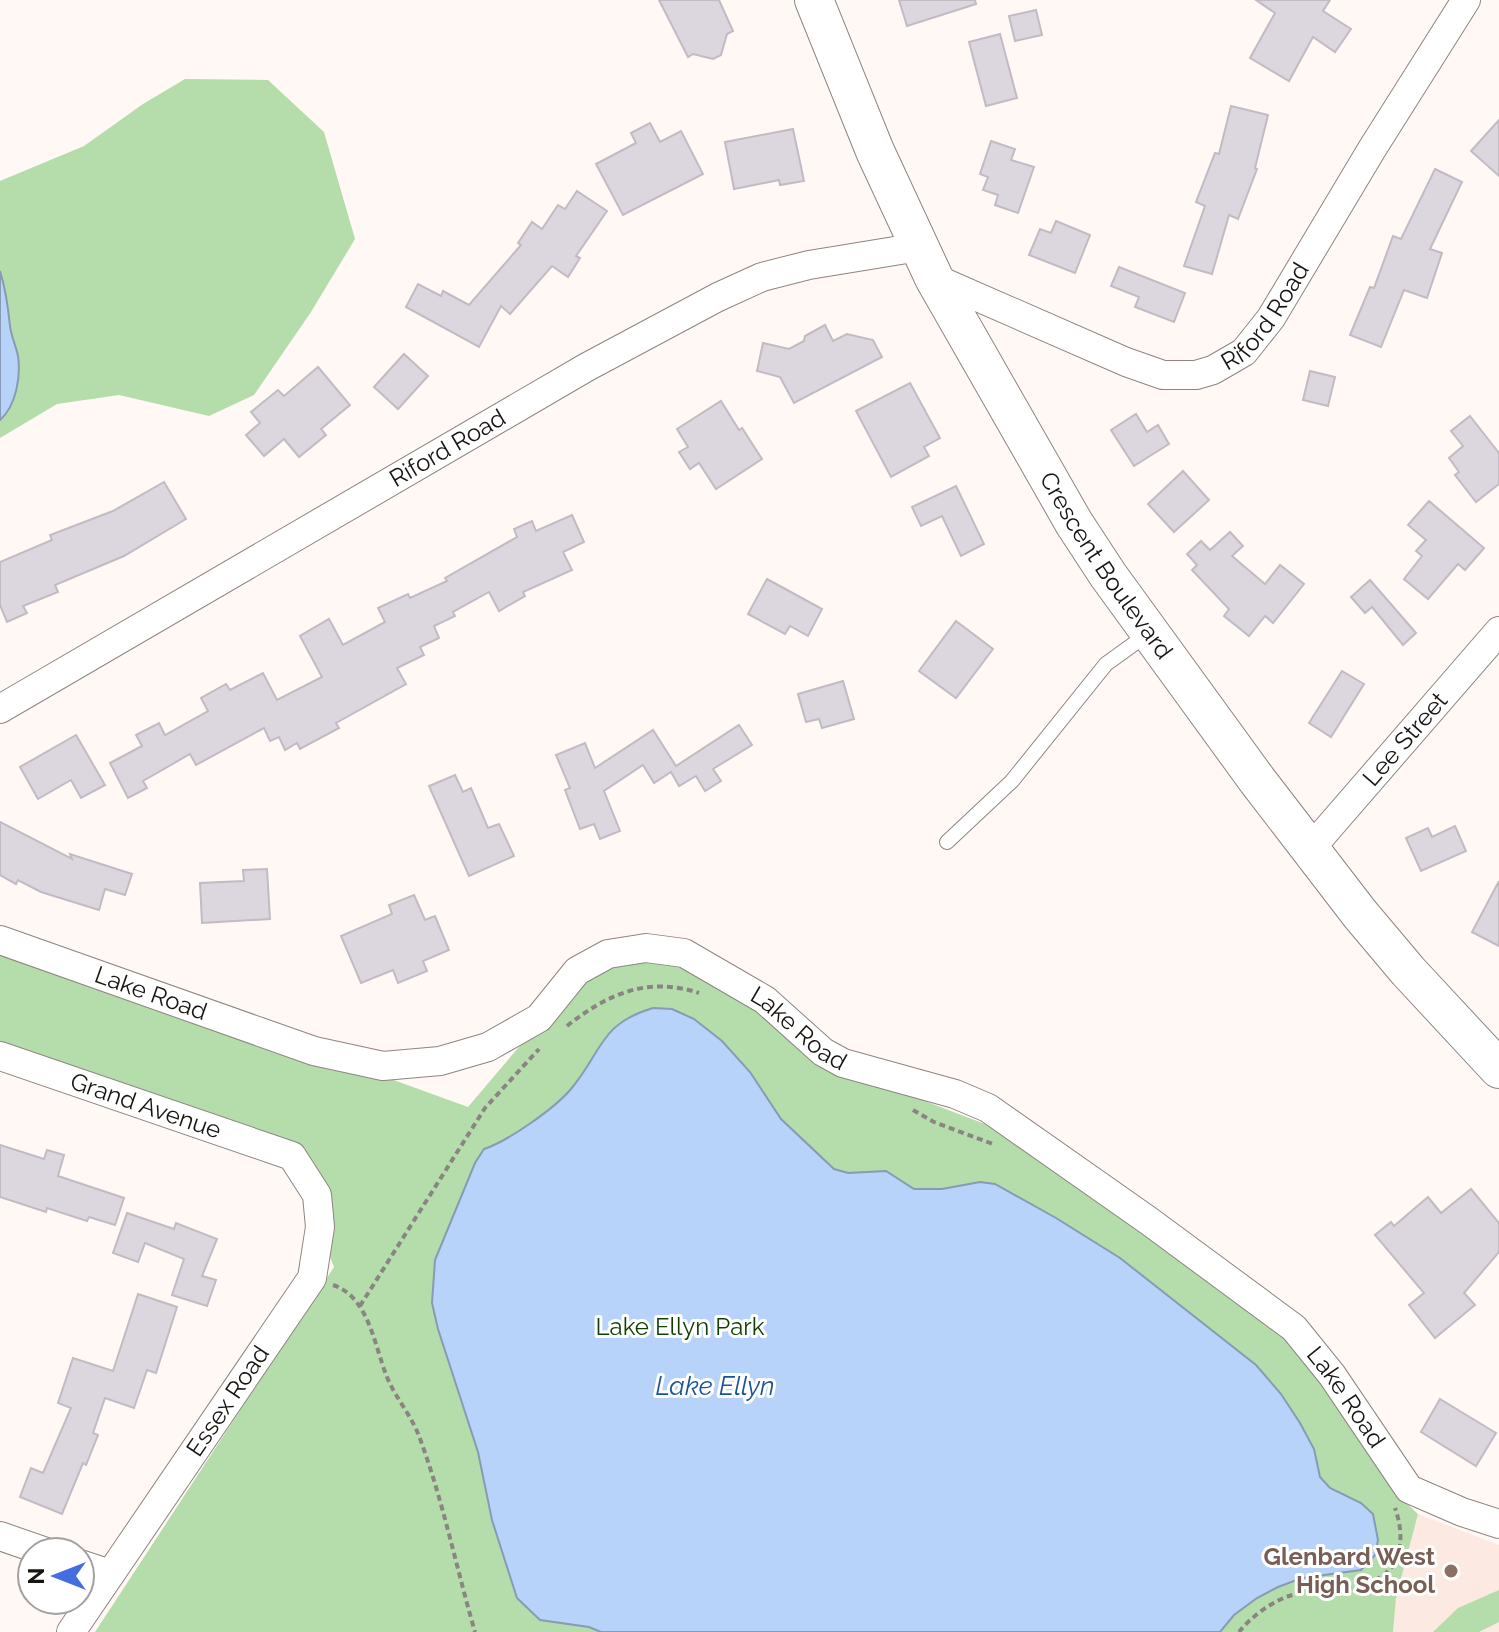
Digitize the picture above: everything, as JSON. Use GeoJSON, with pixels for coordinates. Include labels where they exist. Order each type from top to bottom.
{"type":"FeatureCollection","features":[{"type":"Feature","properties":{"kind":"street","name":"Crescent Boulevard"},"geometry":{"type":"LineString","coordinates":[[814,0],[844,79],[926,263],[1074,523],[1149,633],[1360,914],[1492,1052]]}},
{"type":"Feature","properties":{"kind":"street","name":"Riford Road"},"geometry":{"type":"LineString","coordinates":[[0,709],[587,367],[705,303],[762,277],[809,265],[926,263],[1126,362],[1163,375],[1196,375],[1213,370],[1244,352],[1271,318],[1466,0]]}},
{"type":"Feature","properties":{"kind":"street","name":"Lee Street"},"geometry":{"type":"LineString","coordinates":[[1311,848],[1499,631]]}},
{"type":"Feature","properties":{"kind":"street","name":"Lake Road"},"geometry":{"type":"LineString","coordinates":[[0,940],[314,1051],[383,1066],[440,1061],[488,1047],[539,1018],[577,971],[608,954],[646,948],[684,953],[765,1000],[823,1052],[843,1063],[955,1094],[988,1108],[1294,1328],[1332,1375],[1409,1489],[1499,1524]]}},
{"type":"Feature","properties":{"kind":"street","name":"Grand Avenue"},"geometry":{"type":"LineString","coordinates":[[0,1056],[292,1156]]}},
{"type":"Feature","properties":{"kind":"street","name":"Essex Road"},"geometry":{"type":"LineString","coordinates":[[71,1632],[312,1278],[320,1227],[317,1195],[292,1156]]}},
{"type":"Feature","properties":{"kind":"street"},"geometry":{"type":"LineString","coordinates":[[96,1569],[110,1574]]}},
{"type":"Feature","properties":{"kind":"lane"},"geometry":{"type":"LineString","coordinates":[[947,842],[1012,781],[1106,664],[1149,633]]}},
{"type":"Feature","properties":{"kind":"path"},"geometry":{"type":"LineString","coordinates":[[561,1031],[584,1012],[638,986],[667,985],[711,997]]}},
{"type":"Feature","properties":{"kind":"path"},"geometry":{"type":"LineString","coordinates":[[360,1306],[485,1108],[550,1040]]}},
{"type":"Feature","properties":{"kind":"path"},"geometry":{"type":"LineString","coordinates":[[909,1107],[934,1122],[998,1145]]}},
{"type":"Feature","properties":{"kind":"path"},"geometry":{"type":"LineString","coordinates":[[312,1278],[346,1290],[360,1306],[388,1380],[418,1433],[475,1632]]}},
{"type":"Feature","properties":{"kind":"path"},"geometry":{"type":"LineString","coordinates":[[1239,1632],[1266,1608],[1287,1596],[1363,1585],[1390,1569],[1397,1559],[1400,1545],[1400,1522],[1390,1497]]}},
{"type":"Feature","properties":{"kind":"shaded area","name":"Glenbard West High School"},"geometry":{"type":"Polygon","coordinates":[[[1418,1514],[1499,1545],[1499,1632],[1393,1632],[1396,1598],[1418,1514]]]}},
{"type":"Feature","properties":{"kind":"green space"},"geometry":{"type":"Polygon","coordinates":[[[185,79],[268,80],[324,132],[355,239],[311,312],[254,395],[209,416],[119,395],[57,404],[0,438],[0,181],[84,146],[185,79]]]}},
{"type":"Feature","properties":{"kind":"green space","name":"Lake Ellyn"},"geometry":{"type":"Polygon","coordinates":[[[0,937],[468,1107],[518,1048],[556,1014],[582,984],[608,967],[637,960],[667,961],[711,980],[880,1084],[1006,1132],[1289,1338],[1358,1431],[1399,1496],[1418,1514],[1396,1598],[1393,1632],[95,1632],[334,1267],[309,1205],[281,1162],[0,1065],[0,937]]]}},
{"type":"Feature","properties":{"kind":"green space"},"geometry":{"type":"Polygon","coordinates":[[[1499,1590],[1499,1622],[1479,1632],[1433,1632],[1458,1608],[1499,1590]]]}},
{"type":"Feature","properties":{"kind":"water"},"geometry":{"type":"Polygon","coordinates":[[[0,271],[19,364],[14,399],[0,420],[0,271]]]}},
{"type":"Feature","properties":{"kind":"water","name":"Lake Ellyn"},"geometry":{"type":"Polygon","coordinates":[[[653,1008],[672,1009],[694,1019],[722,1041],[750,1072],[781,1119],[834,1169],[848,1173],[886,1171],[914,1189],[942,1189],[980,1182],[995,1184],[1120,1258],[1256,1365],[1281,1394],[1314,1449],[1320,1477],[1330,1488],[1361,1503],[1373,1514],[1378,1540],[1375,1555],[1361,1570],[1302,1578],[1278,1587],[1234,1615],[1220,1632],[601,1632],[589,1627],[540,1620],[517,1598],[492,1520],[478,1452],[432,1303],[435,1260],[475,1163],[484,1149],[518,1132],[554,1106],[571,1089],[612,1031],[622,1022],[653,1008]]]}},
{"type":"Feature","properties":{"kind":"building"},"geometry":{"type":"Polygon","coordinates":[[[659,0],[719,0],[733,31],[727,34],[721,55],[713,59],[693,54],[688,57],[659,0]]]}},
{"type":"Feature","properties":{"kind":"building"},"geometry":{"type":"Polygon","coordinates":[[[899,0],[975,0],[976,4],[907,26],[899,0]]]}},
{"type":"Feature","properties":{"kind":"building"},"geometry":{"type":"Polygon","coordinates":[[[1256,0],[1330,0],[1323,11],[1351,29],[1335,52],[1313,37],[1289,81],[1250,58],[1275,13],[1256,0]]]}},
{"type":"Feature","properties":{"kind":"building"},"geometry":{"type":"Polygon","coordinates":[[[1036,10],[1042,35],[1015,41],[1009,16],[1036,10]]]}},
{"type":"Feature","properties":{"kind":"building"},"geometry":{"type":"Polygon","coordinates":[[[1000,34],[1017,98],[986,106],[969,42],[1000,34]]]}},
{"type":"Feature","properties":{"kind":"building"},"geometry":{"type":"Polygon","coordinates":[[[1231,106],[1268,115],[1257,169],[1238,219],[1229,215],[1212,274],[1184,266],[1205,206],[1196,202],[1215,153],[1219,154],[1231,106]]]}},
{"type":"Feature","properties":{"kind":"building"},"geometry":{"type":"Polygon","coordinates":[[[1499,120],[1499,176],[1471,151],[1499,120]]]}},
{"type":"Feature","properties":{"kind":"building"},"geometry":{"type":"Polygon","coordinates":[[[650,123],[660,142],[681,131],[703,174],[623,215],[596,164],[636,143],[631,133],[650,123]]]}},
{"type":"Feature","properties":{"kind":"building"},"geometry":{"type":"Polygon","coordinates":[[[793,129],[804,181],[780,185],[779,180],[734,189],[725,142],[793,129]]]}},
{"type":"Feature","properties":{"kind":"building"},"geometry":{"type":"Polygon","coordinates":[[[991,141],[1015,149],[1011,160],[1034,167],[1018,213],[995,205],[998,195],[983,190],[988,177],[980,174],[991,141]]]}},
{"type":"Feature","properties":{"kind":"building"},"geometry":{"type":"Polygon","coordinates":[[[1435,169],[1462,182],[1430,249],[1442,253],[1427,298],[1404,290],[1381,347],[1350,335],[1370,287],[1374,288],[1393,236],[1401,239],[1435,169]]]}},
{"type":"Feature","properties":{"kind":"building"},"geometry":{"type":"Polygon","coordinates":[[[577,191],[607,211],[576,256],[580,258],[568,277],[552,266],[510,314],[501,306],[479,347],[406,307],[418,284],[441,296],[443,291],[469,305],[521,245],[518,243],[532,222],[542,229],[558,205],[565,209],[577,191]]]}},
{"type":"Feature","properties":{"kind":"building"},"geometry":{"type":"Polygon","coordinates":[[[1056,221],[1090,235],[1075,273],[1029,255],[1040,229],[1051,233],[1056,221]]]}},
{"type":"Feature","properties":{"kind":"building"},"geometry":{"type":"Polygon","coordinates":[[[1119,267],[1185,293],[1174,322],[1135,307],[1139,297],[1111,286],[1119,267]]]}},
{"type":"Feature","properties":{"kind":"building"},"geometry":{"type":"Polygon","coordinates":[[[825,325],[833,341],[847,334],[873,340],[882,357],[794,403],[780,377],[757,371],[763,343],[789,349],[825,325]]]}},
{"type":"Feature","properties":{"kind":"building"},"geometry":{"type":"Polygon","coordinates":[[[404,354],[428,376],[398,409],[374,387],[404,354]]]}},
{"type":"Feature","properties":{"kind":"building"},"geometry":{"type":"Polygon","coordinates":[[[318,367],[350,405],[321,429],[326,435],[299,457],[284,439],[264,456],[246,435],[260,423],[251,412],[278,390],[284,396],[318,367]]]}},
{"type":"Feature","properties":{"kind":"building"},"geometry":{"type":"Polygon","coordinates":[[[1310,371],[1335,377],[1328,406],[1303,400],[1310,371]]]}},
{"type":"Feature","properties":{"kind":"building"},"geometry":{"type":"Polygon","coordinates":[[[910,383],[940,438],[924,447],[929,456],[891,477],[856,411],[910,383]]]}},
{"type":"Feature","properties":{"kind":"building"},"geometry":{"type":"Polygon","coordinates":[[[721,401],[762,459],[716,489],[699,463],[690,469],[679,452],[688,447],[677,429],[721,401]]]}},
{"type":"Feature","properties":{"kind":"building"},"geometry":{"type":"Polygon","coordinates":[[[1136,414],[1147,432],[1158,425],[1169,444],[1134,466],[1111,430],[1136,414]]]}},
{"type":"Feature","properties":{"kind":"building"},"geometry":{"type":"Polygon","coordinates":[[[1470,416],[1499,453],[1499,484],[1476,502],[1455,475],[1459,472],[1449,458],[1463,446],[1451,431],[1470,416]]]}},
{"type":"Feature","properties":{"kind":"building"},"geometry":{"type":"Polygon","coordinates":[[[1183,471],[1209,500],[1174,532],[1148,504],[1183,471]]]}},
{"type":"Feature","properties":{"kind":"building"},"geometry":{"type":"Polygon","coordinates":[[[164,482],[186,519],[124,556],[55,585],[58,592],[23,606],[27,613],[7,622],[0,605],[0,562],[52,540],[50,535],[113,511],[164,482]]]}},
{"type":"Feature","properties":{"kind":"building"},"geometry":{"type":"Polygon","coordinates":[[[956,486],[984,544],[961,556],[942,516],[921,526],[912,507],[956,486]]]}},
{"type":"Feature","properties":{"kind":"building"},"geometry":{"type":"Polygon","coordinates":[[[1429,501],[1484,548],[1465,570],[1458,564],[1428,599],[1404,579],[1422,556],[1416,551],[1426,540],[1408,525],[1429,501]]]}},
{"type":"Feature","properties":{"kind":"building"},"geometry":{"type":"Polygon","coordinates":[[[572,515],[584,542],[563,552],[572,570],[523,592],[525,596],[499,611],[489,592],[453,612],[455,616],[434,626],[439,638],[420,647],[424,655],[397,668],[406,684],[336,723],[339,728],[300,749],[297,743],[285,750],[279,737],[270,741],[264,728],[196,765],[190,754],[143,781],[147,788],[128,798],[110,763],[142,746],[136,735],[159,723],[165,735],[208,711],[201,698],[226,684],[230,690],[263,673],[277,700],[322,677],[300,636],[329,619],[343,645],[385,622],[378,608],[447,581],[445,578],[517,537],[514,529],[532,521],[536,531],[572,515]]]}},
{"type":"Feature","properties":{"kind":"building"},"geometry":{"type":"Polygon","coordinates":[[[1230,532],[1243,546],[1232,556],[1265,584],[1280,565],[1304,584],[1273,623],[1265,616],[1249,636],[1224,616],[1229,609],[1192,570],[1197,565],[1187,554],[1201,541],[1210,550],[1230,532]]]}},
{"type":"Feature","properties":{"kind":"building"},"geometry":{"type":"Polygon","coordinates":[[[767,579],[822,609],[808,636],[790,626],[785,634],[748,614],[767,579]]]}},
{"type":"Feature","properties":{"kind":"building"},"geometry":{"type":"Polygon","coordinates":[[[1370,580],[1416,633],[1403,645],[1372,607],[1365,613],[1351,597],[1370,580]]]}},
{"type":"Feature","properties":{"kind":"building"},"geometry":{"type":"Polygon","coordinates":[[[956,621],[993,649],[956,698],[919,671],[956,621]]]}},
{"type":"Feature","properties":{"kind":"building"},"geometry":{"type":"Polygon","coordinates":[[[1342,671],[1364,684],[1331,737],[1309,723],[1342,671]]]}},
{"type":"Feature","properties":{"kind":"building"},"geometry":{"type":"Polygon","coordinates":[[[843,681],[854,719],[822,728],[819,719],[806,722],[798,694],[843,681]]]}},
{"type":"Feature","properties":{"kind":"building"},"geometry":{"type":"Polygon","coordinates":[[[739,725],[752,745],[713,769],[721,781],[705,791],[696,776],[679,786],[671,772],[654,783],[643,765],[604,791],[620,831],[600,839],[594,824],[580,829],[565,790],[570,788],[556,755],[585,743],[595,768],[653,730],[676,766],[739,725]]]}},
{"type":"Feature","properties":{"kind":"building"},"geometry":{"type":"Polygon","coordinates":[[[76,735],[105,785],[81,798],[71,780],[38,799],[20,767],[76,735]]]}},
{"type":"Feature","properties":{"kind":"building"},"geometry":{"type":"Polygon","coordinates":[[[455,775],[463,792],[471,788],[488,828],[499,824],[514,856],[469,876],[429,786],[455,775]]]}},
{"type":"Feature","properties":{"kind":"building"},"geometry":{"type":"Polygon","coordinates":[[[0,822],[72,859],[70,854],[132,874],[125,895],[105,889],[99,910],[41,892],[18,880],[16,884],[0,875],[0,822]]]}},
{"type":"Feature","properties":{"kind":"building"},"geometry":{"type":"Polygon","coordinates":[[[1455,826],[1466,851],[1421,871],[1406,838],[1428,828],[1432,837],[1455,826]]]}},
{"type":"Feature","properties":{"kind":"building"},"geometry":{"type":"Polygon","coordinates":[[[267,869],[270,919],[202,923],[200,883],[244,881],[243,870],[267,869]]]}},
{"type":"Feature","properties":{"kind":"building"},"geometry":{"type":"Polygon","coordinates":[[[1499,881],[1499,946],[1472,932],[1499,881]]]}},
{"type":"Feature","properties":{"kind":"building"},"geometry":{"type":"Polygon","coordinates":[[[414,895],[425,920],[435,916],[449,950],[423,961],[427,971],[398,983],[393,970],[361,983],[341,936],[392,914],[389,905],[414,895]]]}},
{"type":"Feature","properties":{"kind":"building"},"geometry":{"type":"Polygon","coordinates":[[[0,1145],[44,1159],[47,1150],[64,1155],[58,1176],[124,1198],[115,1225],[89,1217],[87,1221],[47,1208],[46,1212],[0,1197],[0,1145]]]}},
{"type":"Feature","properties":{"kind":"building"},"geometry":{"type":"Polygon","coordinates":[[[1471,1189],[1499,1223],[1499,1252],[1464,1293],[1475,1305],[1435,1338],[1409,1305],[1424,1293],[1375,1235],[1391,1222],[1394,1226],[1428,1197],[1441,1213],[1471,1189]]]}},
{"type":"Feature","properties":{"kind":"building"},"geometry":{"type":"Polygon","coordinates":[[[127,1213],[174,1229],[176,1223],[217,1239],[202,1276],[216,1280],[207,1306],[172,1295],[184,1259],[145,1243],[138,1262],[113,1253],[127,1213]]]}},
{"type":"Feature","properties":{"kind":"building"},"geometry":{"type":"Polygon","coordinates":[[[138,1294],[177,1307],[156,1373],[147,1370],[134,1408],[105,1398],[93,1433],[98,1435],[62,1514],[20,1497],[31,1468],[43,1473],[71,1408],[58,1403],[73,1358],[113,1371],[138,1294]]]}},
{"type":"Feature","properties":{"kind":"building"},"geometry":{"type":"Polygon","coordinates":[[[1440,1399],[1496,1433],[1476,1466],[1421,1432],[1440,1399]]]}},
{"type":"Feature","properties":{"kind":"place","name":"Glenbard West High School"},"geometry":{"type":"Point","coordinates":[1451,1571]}},
{"type":"Feature","properties":{"kind":"park label","name":"Lake Ellyn Park"},"geometry":{"type":"Point","coordinates":[680,1327]}}]}
